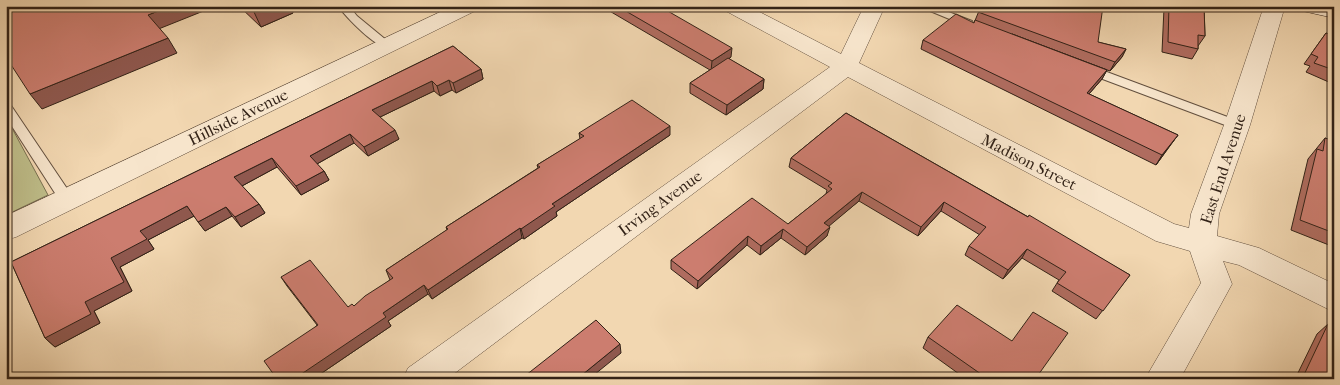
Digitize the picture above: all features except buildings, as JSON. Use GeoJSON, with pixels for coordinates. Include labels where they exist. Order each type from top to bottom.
{"type":"FeatureCollection","features":[{"type":"Feature","properties":{"kind":"street","name":"Hillside Avenue"},"geometry":{"type":"LineString","coordinates":[[6,229],[470,6]]}},
{"type":"Feature","properties":{"kind":"street","name":"Madison Street"},"geometry":{"type":"LineString","coordinates":[[731,6],[1166,234],[1248,256],[1334,299]]}},
{"type":"Feature","properties":{"kind":"street","name":"Irving Avenue"},"geometry":{"type":"LineString","coordinates":[[420,379],[846,67],[875,6]]}},
{"type":"Feature","properties":{"kind":"street","name":"East End Avenue"},"geometry":{"type":"LineString","coordinates":[[1162,379],[1217,284],[1202,243],[1205,214],[1237,125],[1275,6]]}},
{"type":"Feature","properties":{"kind":"street"},"geometry":{"type":"LineString","coordinates":[[1305,6],[1334,12]]}},
{"type":"Feature","properties":{"kind":"lane"},"geometry":{"type":"LineString","coordinates":[[343,6],[387,46]]}},
{"type":"Feature","properties":{"kind":"lane"},"geometry":{"type":"LineString","coordinates":[[923,6],[976,26]]}},
{"type":"Feature","properties":{"kind":"lane"},"geometry":{"type":"LineString","coordinates":[[1075,64],[1237,125]]}},
{"type":"Feature","properties":{"kind":"lane"},"geometry":{"type":"LineString","coordinates":[[6,107],[67,200]]}},
{"type":"Feature","properties":{"kind":"shaded area"},"geometry":{"type":"Polygon","coordinates":[[[6,117],[48,195],[6,215],[6,117]]]}}]}
